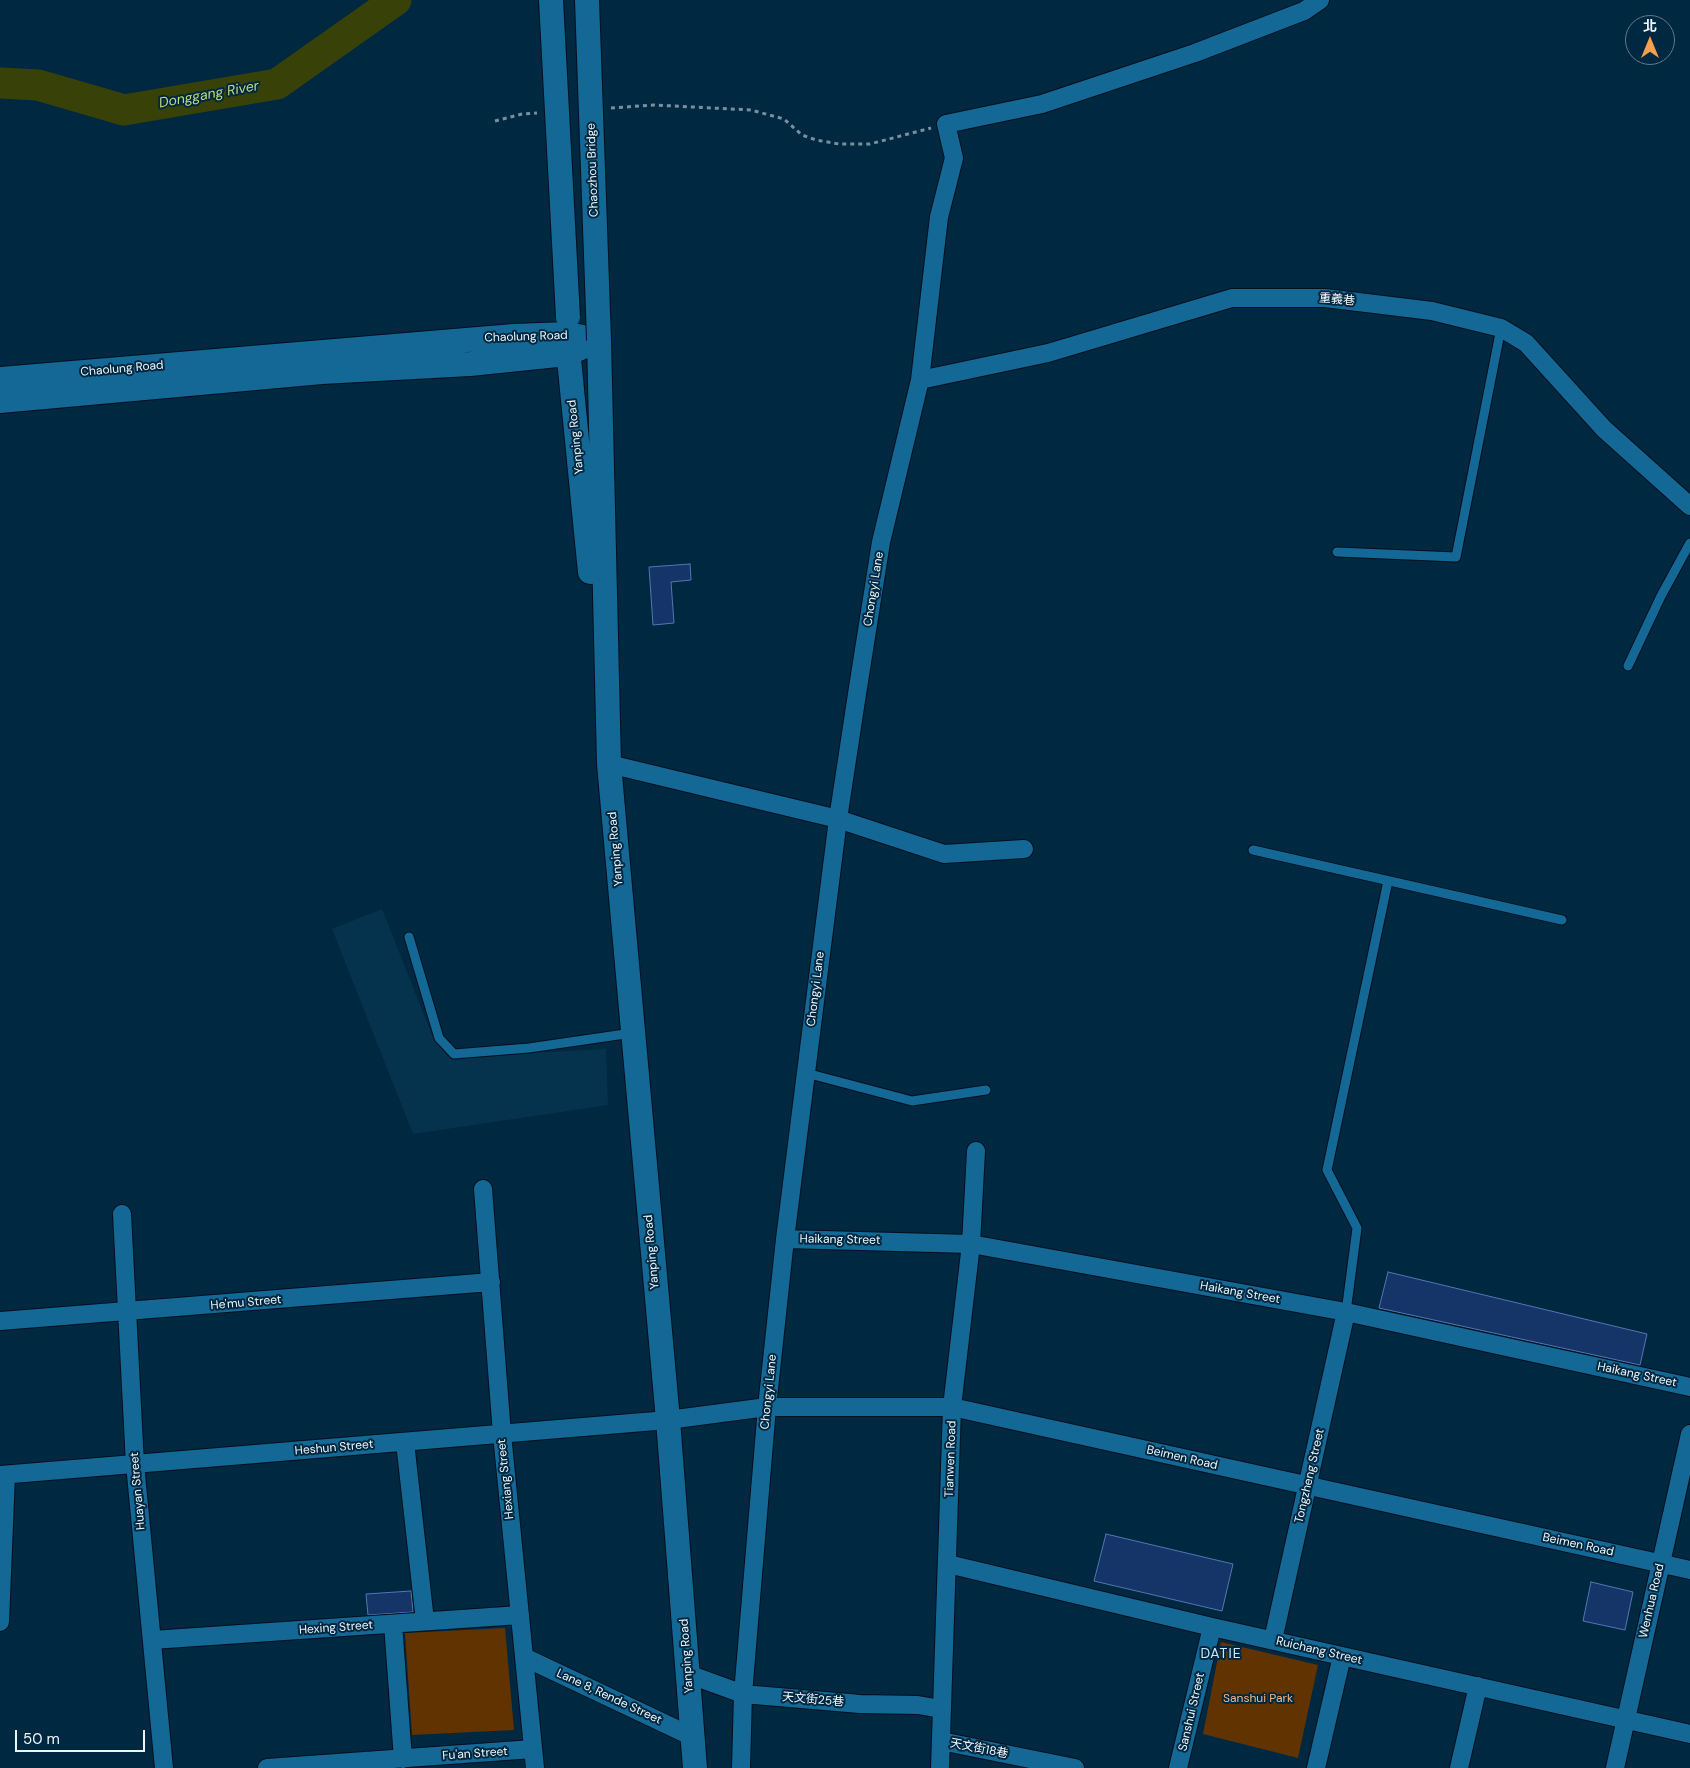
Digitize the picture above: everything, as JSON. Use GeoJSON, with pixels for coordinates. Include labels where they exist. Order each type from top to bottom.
{"type":"FeatureCollection","features":[{"type":"Feature","properties":{"kind":"street"},"geometry":{"type":"LineString","coordinates":[[552,0],[567,335]]}},
{"type":"Feature","properties":{"kind":"street","name":"Chaozhou Bridge"},"geometry":{"type":"LineString","coordinates":[[588,0],[599,340]]}},
{"type":"Feature","properties":{"kind":"street"},"geometry":{"type":"LineString","coordinates":[[946,124],[1042,104],[1195,53],[1304,11],[1320,0]]}},
{"type":"Feature","properties":{"kind":"street","name":"Chongyi Lane"},"geometry":{"type":"LineString","coordinates":[[741,1768],[743,1694],[767,1407],[785,1239],[838,820],[881,542],[920,380],[939,217],[954,158],[946,124]]}},
{"type":"Feature","properties":{"kind":"street","name":"重義巷"},"geometry":{"type":"LineString","coordinates":[[920,380],[1048,354],[1232,298],[1325,298],[1432,311],[1500,328],[1526,344],[1604,429],[1690,506]]}},
{"type":"Feature","properties":{"kind":"street","name":"Chaolung Road"},"geometry":{"type":"LineString","coordinates":[[0,401],[322,372],[470,364],[567,335]]}},
{"type":"Feature","properties":{"kind":"street","name":"Chaolung Road"},"geometry":{"type":"LineString","coordinates":[[0,379],[514,336],[567,335],[599,340]]}},
{"type":"Feature","properties":{"kind":"street","name":"Yanping Road"},"geometry":{"type":"LineString","coordinates":[[567,335],[608,736]]}},
{"type":"Feature","properties":{"kind":"street","name":"Yanping Road"},"geometry":{"type":"LineString","coordinates":[[599,340],[609,764],[668,1420],[696,1768]]}},
{"type":"Feature","properties":{"kind":"street"},"geometry":{"type":"LineString","coordinates":[[609,764],[838,820],[944,854],[1024,849]]}},
{"type":"Feature","properties":{"kind":"street","name":"Tianwen Road"},"geometry":{"type":"LineString","coordinates":[[940,1768],[952,1407],[971,1244],[976,1152]]}},
{"type":"Feature","properties":{"kind":"street","name":"Hexiang Street"},"geometry":{"type":"LineString","coordinates":[[483,1189],[502,1434],[535,1768]]}},
{"type":"Feature","properties":{"kind":"street","name":"Huayan Street"},"geometry":{"type":"LineString","coordinates":[[122,1214],[135,1464],[164,1768]]}},
{"type":"Feature","properties":{"kind":"street","name":"Haikang Street"},"geometry":{"type":"LineString","coordinates":[[785,1239],[971,1244],[1346,1312],[1690,1387]]}},
{"type":"Feature","properties":{"kind":"street","name":"He'mu Street"},"geometry":{"type":"LineString","coordinates":[[0,1321],[491,1282]]}},
{"type":"Feature","properties":{"kind":"street","name":"Tongzheng Street"},"geometry":{"type":"LineString","coordinates":[[1273,1640],[1346,1312]]}},
{"type":"Feature","properties":{"kind":"street","name":"Beimen Road"},"geometry":{"type":"LineString","coordinates":[[668,1420],[767,1407],[952,1407],[1690,1570]]}},
{"type":"Feature","properties":{"kind":"street","name":"Heshun Street"},"geometry":{"type":"LineString","coordinates":[[3,1475],[668,1420]]}},
{"type":"Feature","properties":{"kind":"street","name":"Wenhua Road"},"geometry":{"type":"LineString","coordinates":[[1615,1768],[1690,1434]]}},
{"type":"Feature","properties":{"kind":"street"},"geometry":{"type":"LineString","coordinates":[[405,1442],[425,1621]]}},
{"type":"Feature","properties":{"kind":"street"},"geometry":{"type":"LineString","coordinates":[[0,1622],[3,1475]]}},
{"type":"Feature","properties":{"kind":"street","name":"Ruichang Street"},"geometry":{"type":"LineString","coordinates":[[948,1564],[1212,1627],[1690,1734]]}},
{"type":"Feature","properties":{"kind":"street","name":"Hexing Street"},"geometry":{"type":"LineString","coordinates":[[152,1640],[520,1615]]}},
{"type":"Feature","properties":{"kind":"street"},"geometry":{"type":"LineString","coordinates":[[394,1624],[403,1759]]}},
{"type":"Feature","properties":{"kind":"street","name":"Sanshui Street"},"geometry":{"type":"LineString","coordinates":[[1178,1768],[1212,1627]]}},
{"type":"Feature","properties":{"kind":"street"},"geometry":{"type":"LineString","coordinates":[[1316,1768],[1342,1656]]}},
{"type":"Feature","properties":{"kind":"street","name":"Lane 8, Rende Street"},"geometry":{"type":"LineString","coordinates":[[524,1657],[693,1737]]}},
{"type":"Feature","properties":{"kind":"street","name":"天文街25巷"},"geometry":{"type":"LineString","coordinates":[[688,1674],[743,1694],[860,1704],[918,1705],[941,1709]]}},
{"type":"Feature","properties":{"kind":"street"},"geometry":{"type":"LineString","coordinates":[[1459,1768],[1478,1686]]}},
{"type":"Feature","properties":{"kind":"street","name":"天文街18巷"},"geometry":{"type":"LineString","coordinates":[[941,1741],[1075,1768]]}},
{"type":"Feature","properties":{"kind":"street","name":"Fu'an Street"},"geometry":{"type":"LineString","coordinates":[[267,1768],[533,1749]]}},
{"type":"Feature","properties":{"kind":"lane"},"geometry":{"type":"LineString","coordinates":[[1337,552],[1456,557],[1500,328]]}},
{"type":"Feature","properties":{"kind":"lane"},"geometry":{"type":"LineString","coordinates":[[1628,666],[1661,596],[1690,543]]}},
{"type":"Feature","properties":{"kind":"lane"},"geometry":{"type":"LineString","coordinates":[[1253,850],[1562,920]]}},
{"type":"Feature","properties":{"kind":"lane"},"geometry":{"type":"LineString","coordinates":[[1346,1312],[1357,1228],[1327,1170],[1388,880]]}},
{"type":"Feature","properties":{"kind":"lane"},"geometry":{"type":"LineString","coordinates":[[409,937],[439,1038],[454,1054],[529,1048],[633,1033]]}},
{"type":"Feature","properties":{"kind":"lane"},"geometry":{"type":"LineString","coordinates":[[806,1073],[912,1101],[986,1090]]}},
{"type":"Feature","properties":{"kind":"path"},"geometry":{"type":"LineString","coordinates":[[602,109],[654,105],[751,110],[784,119],[802,135],[816,140],[839,144],[870,144],[946,124]]}},
{"type":"Feature","properties":{"kind":"path"},"geometry":{"type":"LineString","coordinates":[[496,121],[522,114],[545,113]]}},
{"type":"Feature","properties":{"kind":"shaded area"},"geometry":{"type":"Polygon","coordinates":[[[382,909],[432,1035],[448,1057],[606,1049],[608,1105],[413,1134],[332,929],[382,909]]]}},
{"type":"Feature","properties":{"kind":"green space"},"geometry":{"type":"Polygon","coordinates":[[[505,1628],[514,1730],[412,1735],[405,1633],[505,1628]]]}},
{"type":"Feature","properties":{"kind":"green space","name":"Sanshui Park"},"geometry":{"type":"Polygon","coordinates":[[[1221,1642],[1318,1665],[1298,1758],[1203,1734],[1221,1642]]]}},
{"type":"Feature","properties":{"kind":"building"},"geometry":{"type":"Polygon","coordinates":[[[690,564],[691,580],[671,582],[674,623],[653,625],[649,567],[690,564]]]}},
{"type":"Feature","properties":{"kind":"building"},"geometry":{"type":"Polygon","coordinates":[[[1388,1272],[1647,1334],[1640,1365],[1379,1308],[1388,1272]]]}},
{"type":"Feature","properties":{"kind":"building"},"geometry":{"type":"Polygon","coordinates":[[[1106,1534],[1233,1564],[1222,1611],[1094,1581],[1106,1534]]]}},
{"type":"Feature","properties":{"kind":"building"},"geometry":{"type":"Polygon","coordinates":[[[1591,1582],[1633,1592],[1625,1630],[1583,1621],[1591,1582]]]}},
{"type":"Feature","properties":{"kind":"building"},"geometry":{"type":"Polygon","coordinates":[[[411,1591],[413,1612],[368,1615],[366,1594],[411,1591]]]}},
{"type":"Feature","properties":{"kind":"waterway","name":"Donggang River"},"geometry":{"type":"LineString","coordinates":[[0,83],[38,85],[124,110],[277,84],[396,0]]}},
{"type":"Feature","properties":{"kind":"district","name":"DATIE"},"geometry":{"type":"Point","coordinates":[1221,1654]}}]}
